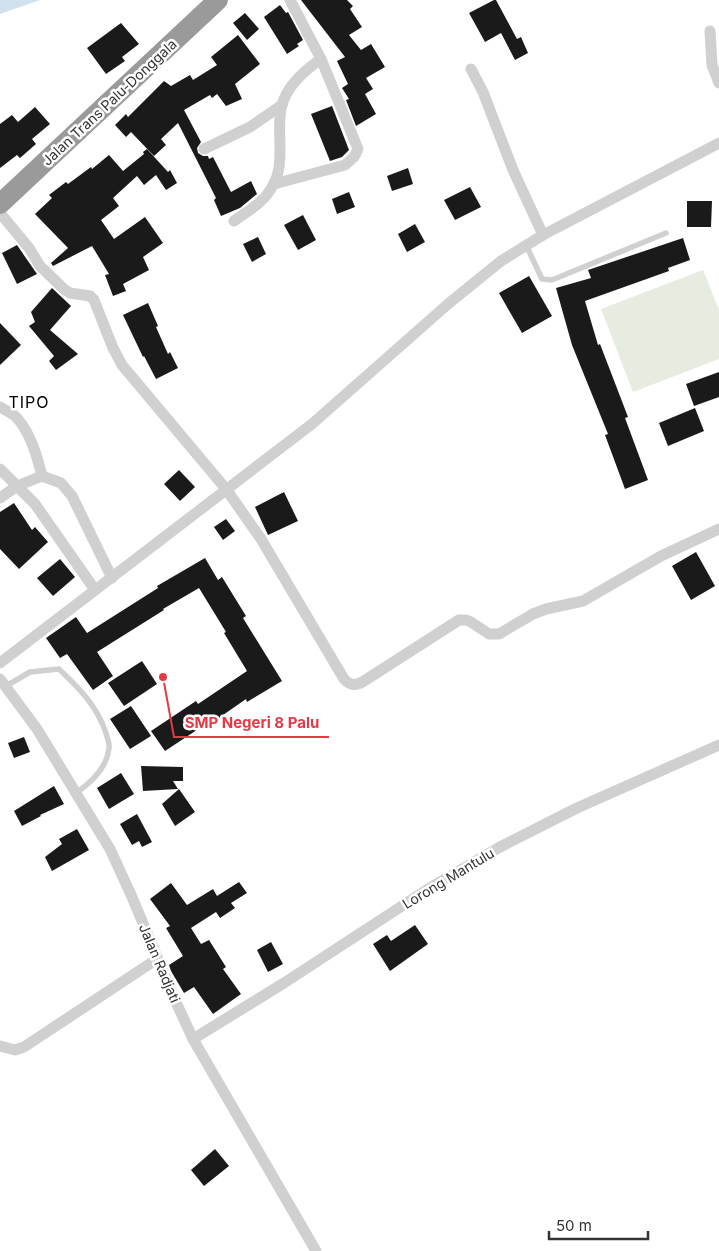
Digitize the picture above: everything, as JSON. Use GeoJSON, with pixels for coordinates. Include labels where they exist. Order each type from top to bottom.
{"type":"FeatureCollection","features":[{"type":"Feature","properties":{"kind":"highway","name":"Jalan Trans Palu-Donggala"},"geometry":{"type":"LineString","coordinates":[[0,204],[218,0]]}},
{"type":"Feature","properties":{"kind":"street"},"geometry":{"type":"LineString","coordinates":[[274,184],[345,165],[358,152],[321,58],[290,0]]}},
{"type":"Feature","properties":{"kind":"street"},"geometry":{"type":"LineString","coordinates":[[710,31],[712,65],[719,83]]}},
{"type":"Feature","properties":{"kind":"street"},"geometry":{"type":"LineString","coordinates":[[234,221],[260,202],[274,184],[278,172],[282,105],[296,81],[321,58]]}},
{"type":"Feature","properties":{"kind":"street"},"geometry":{"type":"LineString","coordinates":[[471,69],[483,92],[513,170],[543,235]]}},
{"type":"Feature","properties":{"kind":"street"},"geometry":{"type":"LineString","coordinates":[[204,149],[250,127],[282,105]]}},
{"type":"Feature","properties":{"kind":"street"},"geometry":{"type":"LineString","coordinates":[[0,663],[328,411],[448,304],[501,261],[543,235],[719,142]]}},
{"type":"Feature","properties":{"kind":"street"},"geometry":{"type":"LineString","coordinates":[[0,213],[29,248],[40,266],[65,290],[70,293],[90,296],[94,300],[113,348],[122,365],[226,489],[261,539],[347,682],[355,685],[364,682],[459,620],[471,622],[489,634],[499,634],[533,614],[546,609],[584,601],[661,556],[719,528]]}},
{"type":"Feature","properties":{"kind":"street"},"geometry":{"type":"LineString","coordinates":[[0,407],[16,416],[25,430],[35,451],[42,476]]}},
{"type":"Feature","properties":{"kind":"street"},"geometry":{"type":"LineString","coordinates":[[0,469],[34,504],[95,590]]}},
{"type":"Feature","properties":{"kind":"street"},"geometry":{"type":"LineString","coordinates":[[0,498],[17,486],[42,476],[61,483],[72,496],[112,578]]}},
{"type":"Feature","properties":{"kind":"street","name":"Jalan Radjati"},"geometry":{"type":"LineString","coordinates":[[3,682],[37,729],[110,849],[193,1039],[316,1251]]}},
{"type":"Feature","properties":{"kind":"street","name":"Lorong Mantulu"},"geometry":{"type":"LineString","coordinates":[[193,1039],[284,983],[428,889],[500,847],[577,808],[719,745]]}},
{"type":"Feature","properties":{"kind":"street"},"geometry":{"type":"LineString","coordinates":[[0,1046],[15,1050],[24,1047],[157,959]]}},
{"type":"Feature","properties":{"kind":"lane"},"geometry":{"type":"LineString","coordinates":[[526,245],[542,279],[552,280],[666,232]]}},
{"type":"Feature","properties":{"kind":"lane"},"geometry":{"type":"LineString","coordinates":[[3,682],[30,672],[59,669],[86,695],[102,722],[110,746],[104,764],[91,782],[76,793]]}},
{"type":"Feature","properties":{"kind":"shaded area"},"geometry":{"type":"Polygon","coordinates":[[[703,270],[719,310],[719,359],[633,392],[601,309],[703,270]]]}},
{"type":"Feature","properties":{"kind":"water"},"geometry":{"type":"Polygon","coordinates":[[[0,0],[40,0],[0,14],[0,0]]]}},
{"type":"Feature","properties":{"kind":"building"},"geometry":{"type":"Polygon","coordinates":[[[301,0],[347,0],[353,6],[350,9],[362,27],[349,35],[361,50],[371,44],[385,67],[366,78],[373,89],[365,94],[376,114],[356,126],[346,100],[349,99],[342,88],[348,84],[337,61],[345,57],[301,0]]]}},
{"type":"Feature","properties":{"kind":"building"},"geometry":{"type":"Polygon","coordinates":[[[496,0],[517,39],[521,37],[528,53],[515,60],[501,33],[485,42],[469,13],[496,0]]]}},
{"type":"Feature","properties":{"kind":"building"},"geometry":{"type":"Polygon","coordinates":[[[280,5],[286,13],[288,12],[303,40],[297,44],[299,46],[287,54],[264,17],[280,5]]]}},
{"type":"Feature","properties":{"kind":"building"},"geometry":{"type":"Polygon","coordinates":[[[245,13],[259,29],[247,40],[233,23],[245,13]]]}},
{"type":"Feature","properties":{"kind":"building"},"geometry":{"type":"Polygon","coordinates":[[[121,23],[139,44],[122,57],[125,61],[106,74],[87,48],[121,23]]]}},
{"type":"Feature","properties":{"kind":"building"},"geometry":{"type":"Polygon","coordinates":[[[238,35],[260,64],[235,84],[242,99],[226,106],[217,94],[212,98],[210,95],[184,110],[201,142],[197,148],[198,153],[208,156],[209,159],[213,157],[231,192],[251,181],[257,194],[240,208],[221,216],[214,200],[216,198],[178,123],[161,139],[166,145],[154,156],[131,132],[126,137],[115,125],[126,114],[128,117],[164,81],[171,86],[190,75],[193,80],[217,65],[211,57],[238,35]]]}},
{"type":"Feature","properties":{"kind":"building"},"geometry":{"type":"Polygon","coordinates":[[[332,106],[349,150],[342,157],[330,161],[311,114],[332,106]]]}},
{"type":"Feature","properties":{"kind":"building"},"geometry":{"type":"Polygon","coordinates":[[[35,107],[50,124],[32,139],[36,144],[20,158],[17,155],[0,168],[0,124],[12,115],[18,122],[35,107]]]}},
{"type":"Feature","properties":{"kind":"building"},"geometry":{"type":"Polygon","coordinates":[[[147,149],[168,172],[170,170],[177,183],[166,190],[156,175],[144,185],[137,176],[113,198],[119,206],[101,220],[114,239],[145,217],[163,243],[143,257],[149,270],[123,284],[126,291],[113,296],[105,275],[109,274],[92,246],[53,266],[51,263],[68,248],[35,214],[52,198],[49,195],[66,182],[68,184],[91,167],[92,169],[109,155],[123,171],[144,154],[143,152],[147,149]]]}},
{"type":"Feature","properties":{"kind":"building"},"geometry":{"type":"Polygon","coordinates":[[[408,168],[413,184],[392,191],[387,176],[408,168]]]}},
{"type":"Feature","properties":{"kind":"building"},"geometry":{"type":"Polygon","coordinates":[[[470,187],[481,207],[455,220],[444,200],[470,187]]]}},
{"type":"Feature","properties":{"kind":"building"},"geometry":{"type":"Polygon","coordinates":[[[349,192],[355,207],[337,214],[332,199],[349,192]]]}},
{"type":"Feature","properties":{"kind":"building"},"geometry":{"type":"Polygon","coordinates":[[[687,201],[712,201],[711,227],[687,227],[687,201]]]}},
{"type":"Feature","properties":{"kind":"building"},"geometry":{"type":"Polygon","coordinates":[[[303,215],[316,240],[298,250],[284,225],[303,215]]]}},
{"type":"Feature","properties":{"kind":"building"},"geometry":{"type":"Polygon","coordinates":[[[415,224],[425,242],[407,252],[398,234],[415,224]]]}},
{"type":"Feature","properties":{"kind":"building"},"geometry":{"type":"Polygon","coordinates":[[[258,237],[266,254],[252,262],[243,244],[258,237]]]}},
{"type":"Feature","properties":{"kind":"building"},"geometry":{"type":"Polygon","coordinates":[[[683,238],[690,260],[668,268],[669,271],[585,301],[598,345],[600,344],[628,417],[625,418],[648,480],[625,489],[605,435],[608,434],[572,345],[556,288],[591,278],[588,270],[683,238]]]}},
{"type":"Feature","properties":{"kind":"building"},"geometry":{"type":"Polygon","coordinates":[[[17,245],[37,274],[17,284],[2,253],[17,245]]]}},
{"type":"Feature","properties":{"kind":"building"},"geometry":{"type":"Polygon","coordinates":[[[529,276],[552,316],[522,333],[499,293],[529,276]]]}},
{"type":"Feature","properties":{"kind":"building"},"geometry":{"type":"Polygon","coordinates":[[[52,288],[71,306],[50,330],[78,354],[56,370],[49,361],[54,356],[29,326],[35,322],[31,312],[52,288]]]}},
{"type":"Feature","properties":{"kind":"building"},"geometry":{"type":"Polygon","coordinates":[[[148,303],[168,354],[170,352],[178,368],[156,379],[123,315],[148,303]]]}},
{"type":"Feature","properties":{"kind":"building"},"geometry":{"type":"Polygon","coordinates":[[[0,323],[21,345],[0,365],[0,323]]]}},
{"type":"Feature","properties":{"kind":"building"},"geometry":{"type":"Polygon","coordinates":[[[719,372],[719,397],[694,406],[686,384],[719,372]]]}},
{"type":"Feature","properties":{"kind":"building"},"geometry":{"type":"Polygon","coordinates":[[[695,408],[704,431],[668,446],[659,423],[695,408]]]}},
{"type":"Feature","properties":{"kind":"building"},"geometry":{"type":"Polygon","coordinates":[[[179,470],[195,487],[180,501],[164,484],[179,470]]]}},
{"type":"Feature","properties":{"kind":"building"},"geometry":{"type":"Polygon","coordinates":[[[284,492],[298,521],[268,535],[255,507],[284,492]]]}},
{"type":"Feature","properties":{"kind":"building"},"geometry":{"type":"Polygon","coordinates":[[[14,503],[32,530],[35,527],[48,542],[19,569],[0,549],[0,512],[14,503]]]}},
{"type":"Feature","properties":{"kind":"building"},"geometry":{"type":"Polygon","coordinates":[[[226,519],[235,531],[223,540],[214,527],[226,519]]]}},
{"type":"Feature","properties":{"kind":"building"},"geometry":{"type":"Polygon","coordinates":[[[696,552],[715,586],[691,600],[672,566],[696,552]]]}},
{"type":"Feature","properties":{"kind":"building"},"geometry":{"type":"Polygon","coordinates":[[[205,558],[218,580],[222,577],[246,616],[243,618],[282,681],[247,702],[246,699],[213,722],[212,720],[165,751],[151,731],[196,701],[198,704],[247,671],[199,588],[97,652],[113,676],[93,690],[67,654],[60,658],[46,638],[76,617],[87,633],[158,588],[157,586],[205,558]]]}},
{"type":"Feature","properties":{"kind":"building"},"geometry":{"type":"Polygon","coordinates":[[[60,559],[75,577],[53,596],[37,578],[60,559]]]}},
{"type":"Feature","properties":{"kind":"building"},"geometry":{"type":"Polygon","coordinates":[[[142,661],[157,684],[124,706],[108,683],[142,661]]]}},
{"type":"Feature","properties":{"kind":"building"},"geometry":{"type":"Polygon","coordinates":[[[131,706],[151,736],[130,749],[110,719],[131,706]]]}},
{"type":"Feature","properties":{"kind":"building"},"geometry":{"type":"Polygon","coordinates":[[[24,737],[30,752],[14,758],[8,743],[24,737]]]}},
{"type":"Feature","properties":{"kind":"building"},"geometry":{"type":"Polygon","coordinates":[[[141,766],[183,767],[183,781],[173,781],[178,789],[143,791],[141,766]]]}},
{"type":"Feature","properties":{"kind":"building"},"geometry":{"type":"Polygon","coordinates":[[[121,773],[134,794],[109,809],[97,788],[121,773]]]}},
{"type":"Feature","properties":{"kind":"building"},"geometry":{"type":"Polygon","coordinates":[[[54,786],[64,804],[22,826],[14,811],[54,786]]]}},
{"type":"Feature","properties":{"kind":"building"},"geometry":{"type":"Polygon","coordinates":[[[179,789],[195,812],[175,826],[162,804],[179,789]]]}},
{"type":"Feature","properties":{"kind":"building"},"geometry":{"type":"Polygon","coordinates":[[[137,814],[152,842],[142,847],[139,841],[132,845],[120,824],[137,814]]]}},
{"type":"Feature","properties":{"kind":"building"},"geometry":{"type":"Polygon","coordinates":[[[77,829],[89,850],[52,871],[45,857],[62,844],[59,839],[77,829]]]}},
{"type":"Feature","properties":{"kind":"building"},"geometry":{"type":"Polygon","coordinates":[[[239,882],[247,893],[231,903],[235,908],[220,918],[216,912],[191,928],[201,944],[209,940],[226,967],[223,969],[241,994],[213,1014],[194,987],[184,993],[171,971],[169,965],[183,956],[166,928],[170,926],[150,899],[171,883],[187,905],[213,889],[217,896],[239,882]]]}},
{"type":"Feature","properties":{"kind":"building"},"geometry":{"type":"Polygon","coordinates":[[[415,925],[428,944],[390,971],[373,944],[387,935],[391,941],[415,925]]]}},
{"type":"Feature","properties":{"kind":"building"},"geometry":{"type":"Polygon","coordinates":[[[271,942],[283,964],[268,972],[257,950],[271,942]]]}},
{"type":"Feature","properties":{"kind":"building"},"geometry":{"type":"Polygon","coordinates":[[[215,1149],[229,1166],[204,1186],[191,1170],[215,1149]]]}},
{"type":"Feature","properties":{"kind":"place","name":"SMP Negeri 8 Palu"},"geometry":{"type":"Point","coordinates":[163,677]}},
{"type":"Feature","properties":{"kind":"district","name":"TIPO"},"geometry":{"type":"Point","coordinates":[29,402]}}]}
